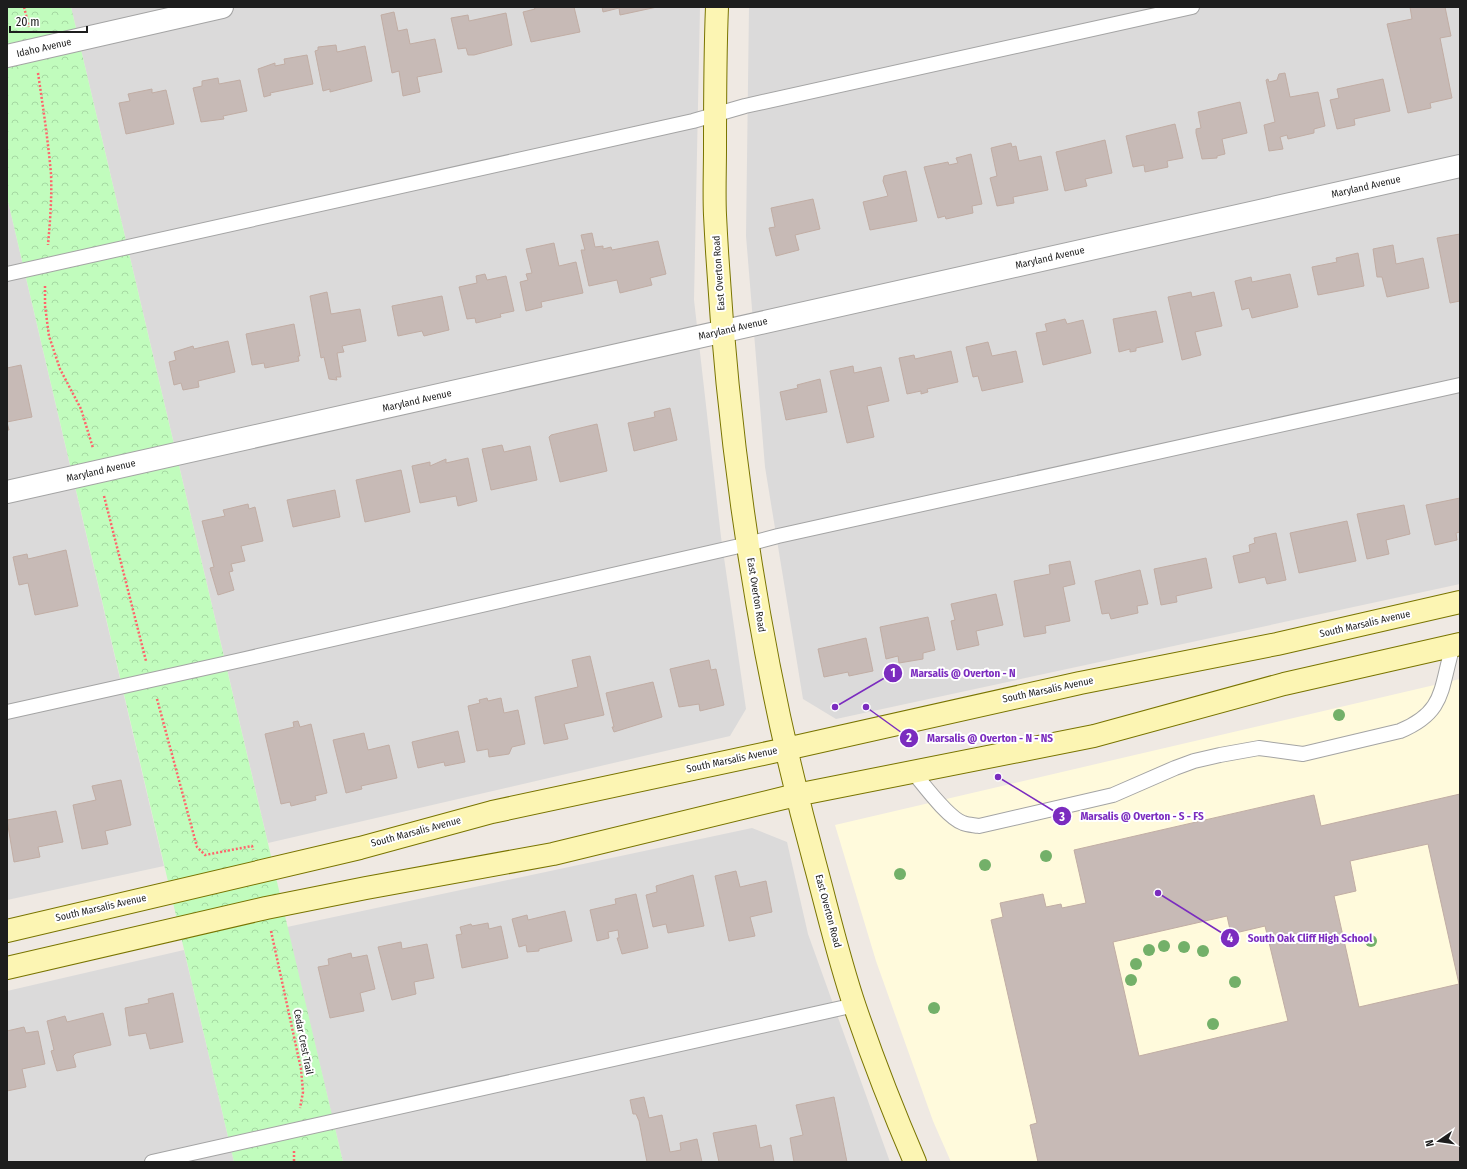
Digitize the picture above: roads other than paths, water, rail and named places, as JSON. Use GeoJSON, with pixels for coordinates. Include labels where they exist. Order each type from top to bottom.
{"type":"FeatureCollection","features":[{"type":"Feature","properties":{"kind":"main road","name":"East Overton Road"},"geometry":{"type":"LineString","coordinates":[[717,7],[714,76],[715,212],[723,331],[734,436],[760,622],[796,796],[840,957],[855,1005],[893,1111],[915,1162]]}},
{"type":"Feature","properties":{"kind":"main road","name":"South Marsalis Avenue"},"geometry":{"type":"LineString","coordinates":[[7,931],[360,848],[492,812],[786,749],[1080,683],[1277,644],[1460,602]]}},
{"type":"Feature","properties":{"kind":"main road"},"geometry":{"type":"LineString","coordinates":[[7,968],[274,907],[366,888],[553,854],[796,796],[1094,736],[1284,684],[1456,645]]}},
{"type":"Feature","properties":{"kind":"street","name":"Idaho Avenue"},"geometry":{"type":"LineString","coordinates":[[7,56],[222,7]]}},
{"type":"Feature","properties":{"kind":"street","name":"Maryland Avenue"},"geometry":{"type":"LineString","coordinates":[[7,492],[1460,166]]}},
{"type":"Feature","properties":{"kind":"lane"},"geometry":{"type":"LineString","coordinates":[[7,274],[685,123],[745,106],[1192,7]]}},
{"type":"Feature","properties":{"kind":"lane"},"geometry":{"type":"LineString","coordinates":[[7,712],[241,660],[778,536],[1460,385]]}},
{"type":"Feature","properties":{"kind":"lane"},"geometry":{"type":"LineString","coordinates":[[913,772],[951,815],[962,823],[979,826],[1113,795],[1175,768],[1220,754],[1260,748],[1303,754],[1400,731],[1414,725],[1424,718],[1438,701],[1456,645]]}},
{"type":"Feature","properties":{"kind":"lane"},"geometry":{"type":"LineString","coordinates":[[152,1162],[855,1005]]}},
{"type":"Feature","properties":{"kind":"place","name":"Marsalis @ Overton - N"},"geometry":{"type":"Point","coordinates":[835,707]}},
{"type":"Feature","properties":{"kind":"place","name":"Marsalis @ Overton - N - NS"},"geometry":{"type":"Point","coordinates":[866,707]}},
{"type":"Feature","properties":{"kind":"place","name":"Marsalis @ Overton - S - FS"},"geometry":{"type":"Point","coordinates":[998,777]}},
{"type":"Feature","properties":{"kind":"place","name":"South Oak Cliff High School"},"geometry":{"type":"Point","coordinates":[1158,893]}}]}
